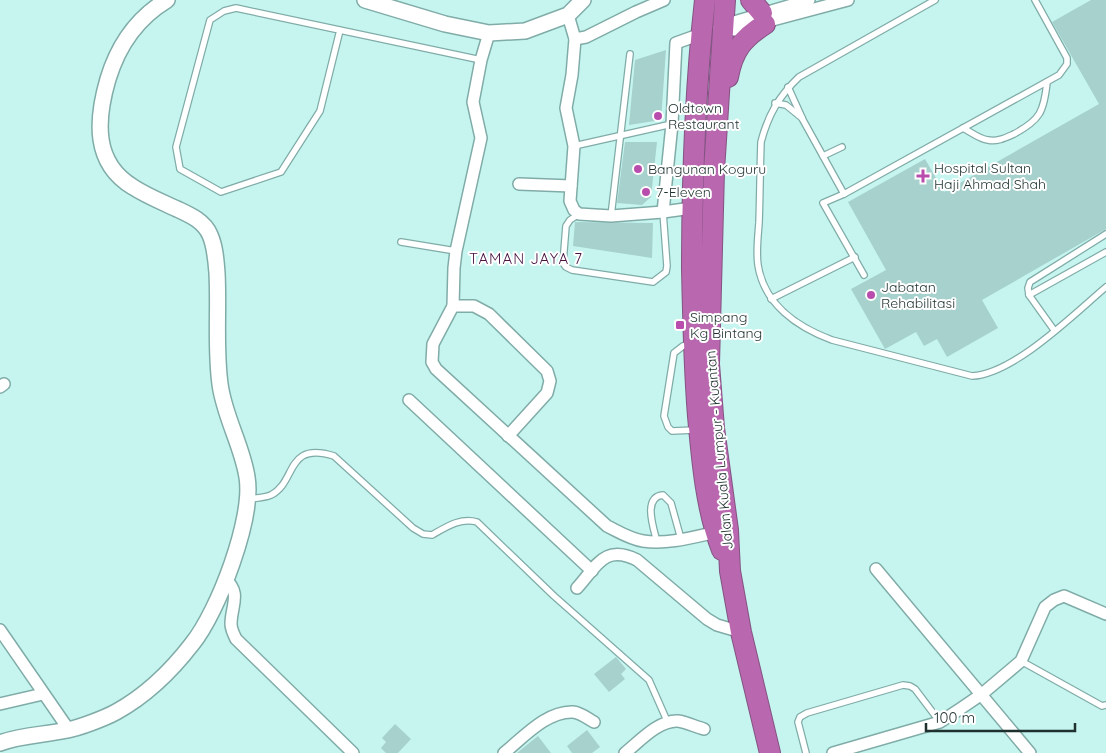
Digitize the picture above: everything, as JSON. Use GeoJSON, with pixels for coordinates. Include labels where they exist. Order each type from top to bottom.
{"type":"FeatureCollection","features":[{"type":"Feature","properties":{"kind":"highway","name":"Jalan Kuala Lumpur - Kuantan"},"geometry":{"type":"LineString","coordinates":[[705,0],[695,120],[692,208],[693,364],[705,479],[722,531],[742,632],[770,753]]}},
{"type":"Feature","properties":{"kind":"highway","name":"Jalan Kuala Lumpur - Kuantan"},"geometry":{"type":"LineString","coordinates":[[722,531],[708,364],[717,128],[725,0]]}},
{"type":"Feature","properties":{"kind":"highway"},"geometry":{"type":"LineString","coordinates":[[717,128],[734,53],[752,32],[760,12]]}},
{"type":"Feature","properties":{"kind":"street"},"geometry":{"type":"LineString","coordinates":[[0,743],[7,740],[69,730],[116,712],[167,673],[193,643],[209,617],[237,549],[248,499],[247,477],[225,409],[220,385],[216,261],[210,234],[205,226],[195,218],[132,187],[110,167],[104,155],[101,142],[101,116],[105,91],[112,66],[122,44],[136,24],[153,8],[167,0]]}},
{"type":"Feature","properties":{"kind":"street"},"geometry":{"type":"LineString","coordinates":[[365,0],[445,24],[489,33],[524,31],[568,15],[583,0]]}},
{"type":"Feature","properties":{"kind":"street"},"geometry":{"type":"LineString","coordinates":[[574,39],[586,37],[664,0]]}},
{"type":"Feature","properties":{"kind":"street"},"geometry":{"type":"LineString","coordinates":[[662,212],[672,124],[676,43],[701,32],[723,28],[760,12],[809,0]]}},
{"type":"Feature","properties":{"kind":"street"},"geometry":{"type":"LineString","coordinates":[[760,12],[848,0]]}},
{"type":"Feature","properties":{"kind":"street"},"geometry":{"type":"LineString","coordinates":[[568,15],[574,39],[572,75],[566,108],[574,146],[570,202],[574,210],[579,214],[611,216],[692,208]]}},
{"type":"Feature","properties":{"kind":"street"},"geometry":{"type":"LineString","coordinates":[[489,33],[481,60],[474,102],[481,138],[456,251],[453,306],[433,344],[432,362],[436,369],[607,526],[627,537],[657,542],[722,531]]}},
{"type":"Feature","properties":{"kind":"street"},"geometry":{"type":"LineString","coordinates":[[520,184],[571,186]]}},
{"type":"Feature","properties":{"kind":"street"},"geometry":{"type":"LineString","coordinates":[[453,306],[474,306],[489,314],[548,371],[550,381],[548,393],[508,436]]}},
{"type":"Feature","properties":{"kind":"street"},"geometry":{"type":"LineString","coordinates":[[408,400],[592,571]]}},
{"type":"Feature","properties":{"kind":"street"},"geometry":{"type":"LineString","coordinates":[[577,588],[601,560],[612,554],[624,554],[637,560],[707,619],[717,625],[742,632]]}},
{"type":"Feature","properties":{"kind":"street"},"geometry":{"type":"LineString","coordinates":[[876,569],[1030,753]]}},
{"type":"Feature","properties":{"kind":"street"},"geometry":{"type":"LineString","coordinates":[[225,580],[232,585],[235,593],[231,625],[236,639],[353,753]]}},
{"type":"Feature","properties":{"kind":"street"},"geometry":{"type":"LineString","coordinates":[[833,753],[940,722],[982,694],[1021,661],[1045,607],[1054,600],[1064,596],[1106,614]]}},
{"type":"Feature","properties":{"kind":"street"},"geometry":{"type":"LineString","coordinates":[[0,630],[69,730]]}},
{"type":"Feature","properties":{"kind":"street"},"geometry":{"type":"LineString","coordinates":[[0,704],[43,694]]}},
{"type":"Feature","properties":{"kind":"street"},"geometry":{"type":"LineString","coordinates":[[504,753],[549,717],[572,712],[583,715],[594,722]]}},
{"type":"Feature","properties":{"kind":"street"},"geometry":{"type":"LineString","coordinates":[[625,753],[656,728],[668,723],[679,721],[704,729]]}},
{"type":"Feature","properties":{"kind":"lane"},"geometry":{"type":"LineString","coordinates":[[864,275],[823,203],[844,194],[1059,75],[1067,64],[1067,58],[1035,0]]}},
{"type":"Feature","properties":{"kind":"lane"},"geometry":{"type":"LineString","coordinates":[[931,1],[799,77],[788,87],[775,104],[766,124],[761,142],[757,264],[763,285],[771,299],[788,316],[815,334],[972,376],[984,376],[1022,357],[1106,287]]}},
{"type":"Feature","properties":{"kind":"lane"},"geometry":{"type":"LineString","coordinates":[[340,30],[320,111],[281,172],[221,192],[180,169],[176,147],[210,20],[224,11],[236,8],[340,30],[481,60]]}},
{"type":"Feature","properties":{"kind":"lane"},"geometry":{"type":"LineString","coordinates":[[611,216],[630,54]]}},
{"type":"Feature","properties":{"kind":"lane"},"geometry":{"type":"LineString","coordinates":[[963,128],[986,140],[1005,139],[1030,125],[1038,118],[1045,100],[1047,82]]}},
{"type":"Feature","properties":{"kind":"lane"},"geometry":{"type":"LineString","coordinates":[[788,87],[803,120],[844,194]]}},
{"type":"Feature","properties":{"kind":"lane"},"geometry":{"type":"LineString","coordinates":[[775,104],[786,106],[803,120]]}},
{"type":"Feature","properties":{"kind":"lane"},"geometry":{"type":"LineString","coordinates":[[574,146],[672,124]]}},
{"type":"Feature","properties":{"kind":"lane"},"geometry":{"type":"LineString","coordinates":[[823,156],[842,147]]}},
{"type":"Feature","properties":{"kind":"lane"},"geometry":{"type":"LineString","coordinates":[[579,214],[570,220],[566,226],[563,263],[566,267],[572,270],[653,282],[666,272],[667,266],[662,212]]}},
{"type":"Feature","properties":{"kind":"lane"},"geometry":{"type":"LineString","coordinates":[[1054,330],[1029,295],[1028,288],[1030,282],[1106,234]]}},
{"type":"Feature","properties":{"kind":"lane"},"geometry":{"type":"LineString","coordinates":[[401,242],[456,251]]}},
{"type":"Feature","properties":{"kind":"lane"},"geometry":{"type":"LineString","coordinates":[[1029,295],[1106,252]]}},
{"type":"Feature","properties":{"kind":"lane"},"geometry":{"type":"LineString","coordinates":[[771,299],[855,258]]}},
{"type":"Feature","properties":{"kind":"lane"},"geometry":{"type":"LineString","coordinates":[[693,342],[683,346],[674,354],[664,416],[668,427],[672,431],[699,430]]}},
{"type":"Feature","properties":{"kind":"lane"},"geometry":{"type":"LineString","coordinates":[[248,499],[264,498],[272,494],[281,488],[292,467],[301,458],[312,453],[323,452],[334,456],[423,534],[432,536],[448,526],[469,519],[477,522],[554,596],[649,680],[668,723]]}},
{"type":"Feature","properties":{"kind":"lane"},"geometry":{"type":"LineString","coordinates":[[657,542],[650,510],[653,500],[663,495],[671,503],[680,539]]}},
{"type":"Feature","properties":{"kind":"lane"},"geometry":{"type":"LineString","coordinates":[[1021,661],[1102,706],[1106,705]]}},
{"type":"Feature","properties":{"kind":"lane"},"geometry":{"type":"LineString","coordinates":[[806,753],[798,722],[800,717],[903,685],[915,689],[940,722]]}},
{"type":"Feature","properties":{"kind":"building"},"geometry":{"type":"Polygon","coordinates":[[[1091,0],[1106,0],[1106,229],[982,300],[998,328],[947,357],[937,339],[924,346],[916,332],[885,349],[851,289],[886,270],[848,202],[925,159],[944,192],[1099,104],[1052,22],[1091,0]]]}},
{"type":"Feature","properties":{"kind":"building"},"geometry":{"type":"Polygon","coordinates":[[[666,50],[661,120],[629,125],[635,60],[666,50]]]}},
{"type":"Feature","properties":{"kind":"building","name":"Bangunan Koguru"},"geometry":{"type":"Polygon","coordinates":[[[625,142],[657,142],[651,197],[642,205],[617,203],[625,142]]]}},
{"type":"Feature","properties":{"kind":"building"},"geometry":{"type":"Polygon","coordinates":[[[575,222],[653,223],[652,258],[573,246],[575,222]]]}},
{"type":"Feature","properties":{"kind":"building"},"geometry":{"type":"Polygon","coordinates":[[[616,657],[626,669],[621,674],[625,679],[609,692],[594,674],[616,657]]]}},
{"type":"Feature","properties":{"kind":"building"},"geometry":{"type":"Polygon","coordinates":[[[395,724],[411,739],[398,753],[386,753],[381,748],[386,742],[382,738],[395,724]]]}},
{"type":"Feature","properties":{"kind":"building"},"geometry":{"type":"Polygon","coordinates":[[[587,730],[600,747],[592,753],[572,753],[567,746],[587,730]]]}},
{"type":"Feature","properties":{"kind":"building"},"geometry":{"type":"Polygon","coordinates":[[[538,736],[551,753],[517,753],[528,744],[538,736]]]}},
{"type":"Feature","properties":{"kind":"place","name":"Oldtown Restaurant"},"geometry":{"type":"Point","coordinates":[658,116]}},
{"type":"Feature","properties":{"kind":"place","name":"Bangunan Koguru"},"geometry":{"type":"Point","coordinates":[638,169]}},
{"type":"Feature","properties":{"kind":"place","name":"Hospital Sultan Haji Ahmad Shah"},"geometry":{"type":"Point","coordinates":[923,176]}},
{"type":"Feature","properties":{"kind":"place","name":"7-Eleven"},"geometry":{"type":"Point","coordinates":[646,192]}},
{"type":"Feature","properties":{"kind":"place","name":"Jabatan Rehabilitasi"},"geometry":{"type":"Point","coordinates":[871,295]}},
{"type":"Feature","properties":{"kind":"place","name":"Simpang Kg Bintang"},"geometry":{"type":"Point","coordinates":[680,325]}},
{"type":"Feature","properties":{"kind":"district","name":"TAMAN JAYA 7"},"geometry":{"type":"Point","coordinates":[526,259]}}]}
